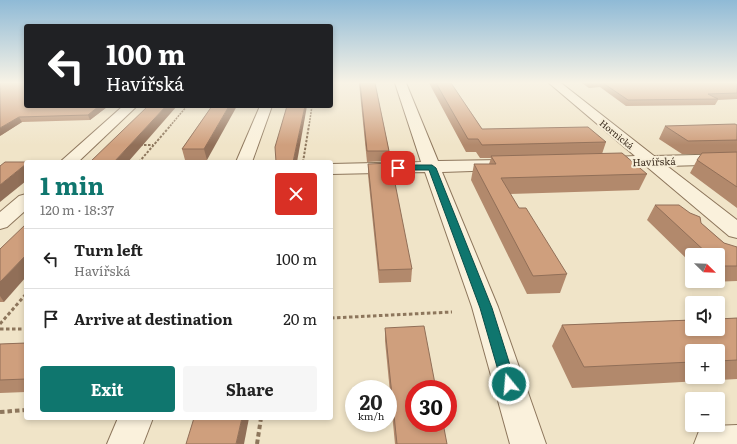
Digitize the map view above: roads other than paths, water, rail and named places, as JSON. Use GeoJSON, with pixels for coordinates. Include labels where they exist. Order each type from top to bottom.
{"type":"FeatureCollection","features":[{"type":"Feature","properties":{"kind":"street"},"geometry":{"type":"LineString","coordinates":[[407,104],[422,146],[432,168],[486,308],[528,444]]}},
{"type":"Feature","properties":{"kind":"street","name":"Hornická"},"geometry":{"type":"LineString","coordinates":[[579,104],[737,231]]}},
{"type":"Feature","properties":{"kind":"street"},"geometry":{"type":"LineString","coordinates":[[70,160],[129,108]]}},
{"type":"Feature","properties":{"kind":"street"},"geometry":{"type":"LineString","coordinates":[[245,160],[265,108]]}},
{"type":"Feature","properties":{"kind":"street","name":"Havířská"},"geometry":{"type":"LineString","coordinates":[[587,163],[737,159]]}},
{"type":"Feature","properties":{"kind":"street"},"geometry":{"type":"LineString","coordinates":[[333,169],[518,165]]}},
{"type":"Feature","properties":{"kind":"street"},"geometry":{"type":"LineString","coordinates":[[0,223],[24,202]]}},
{"type":"Feature","properties":{"kind":"street"},"geometry":{"type":"LineString","coordinates":[[125,444],[135,420]]}},
{"type":"Feature","properties":{"kind":"street"},"geometry":{"type":"LineString","coordinates":[[712,444],[737,443]]}}]}
